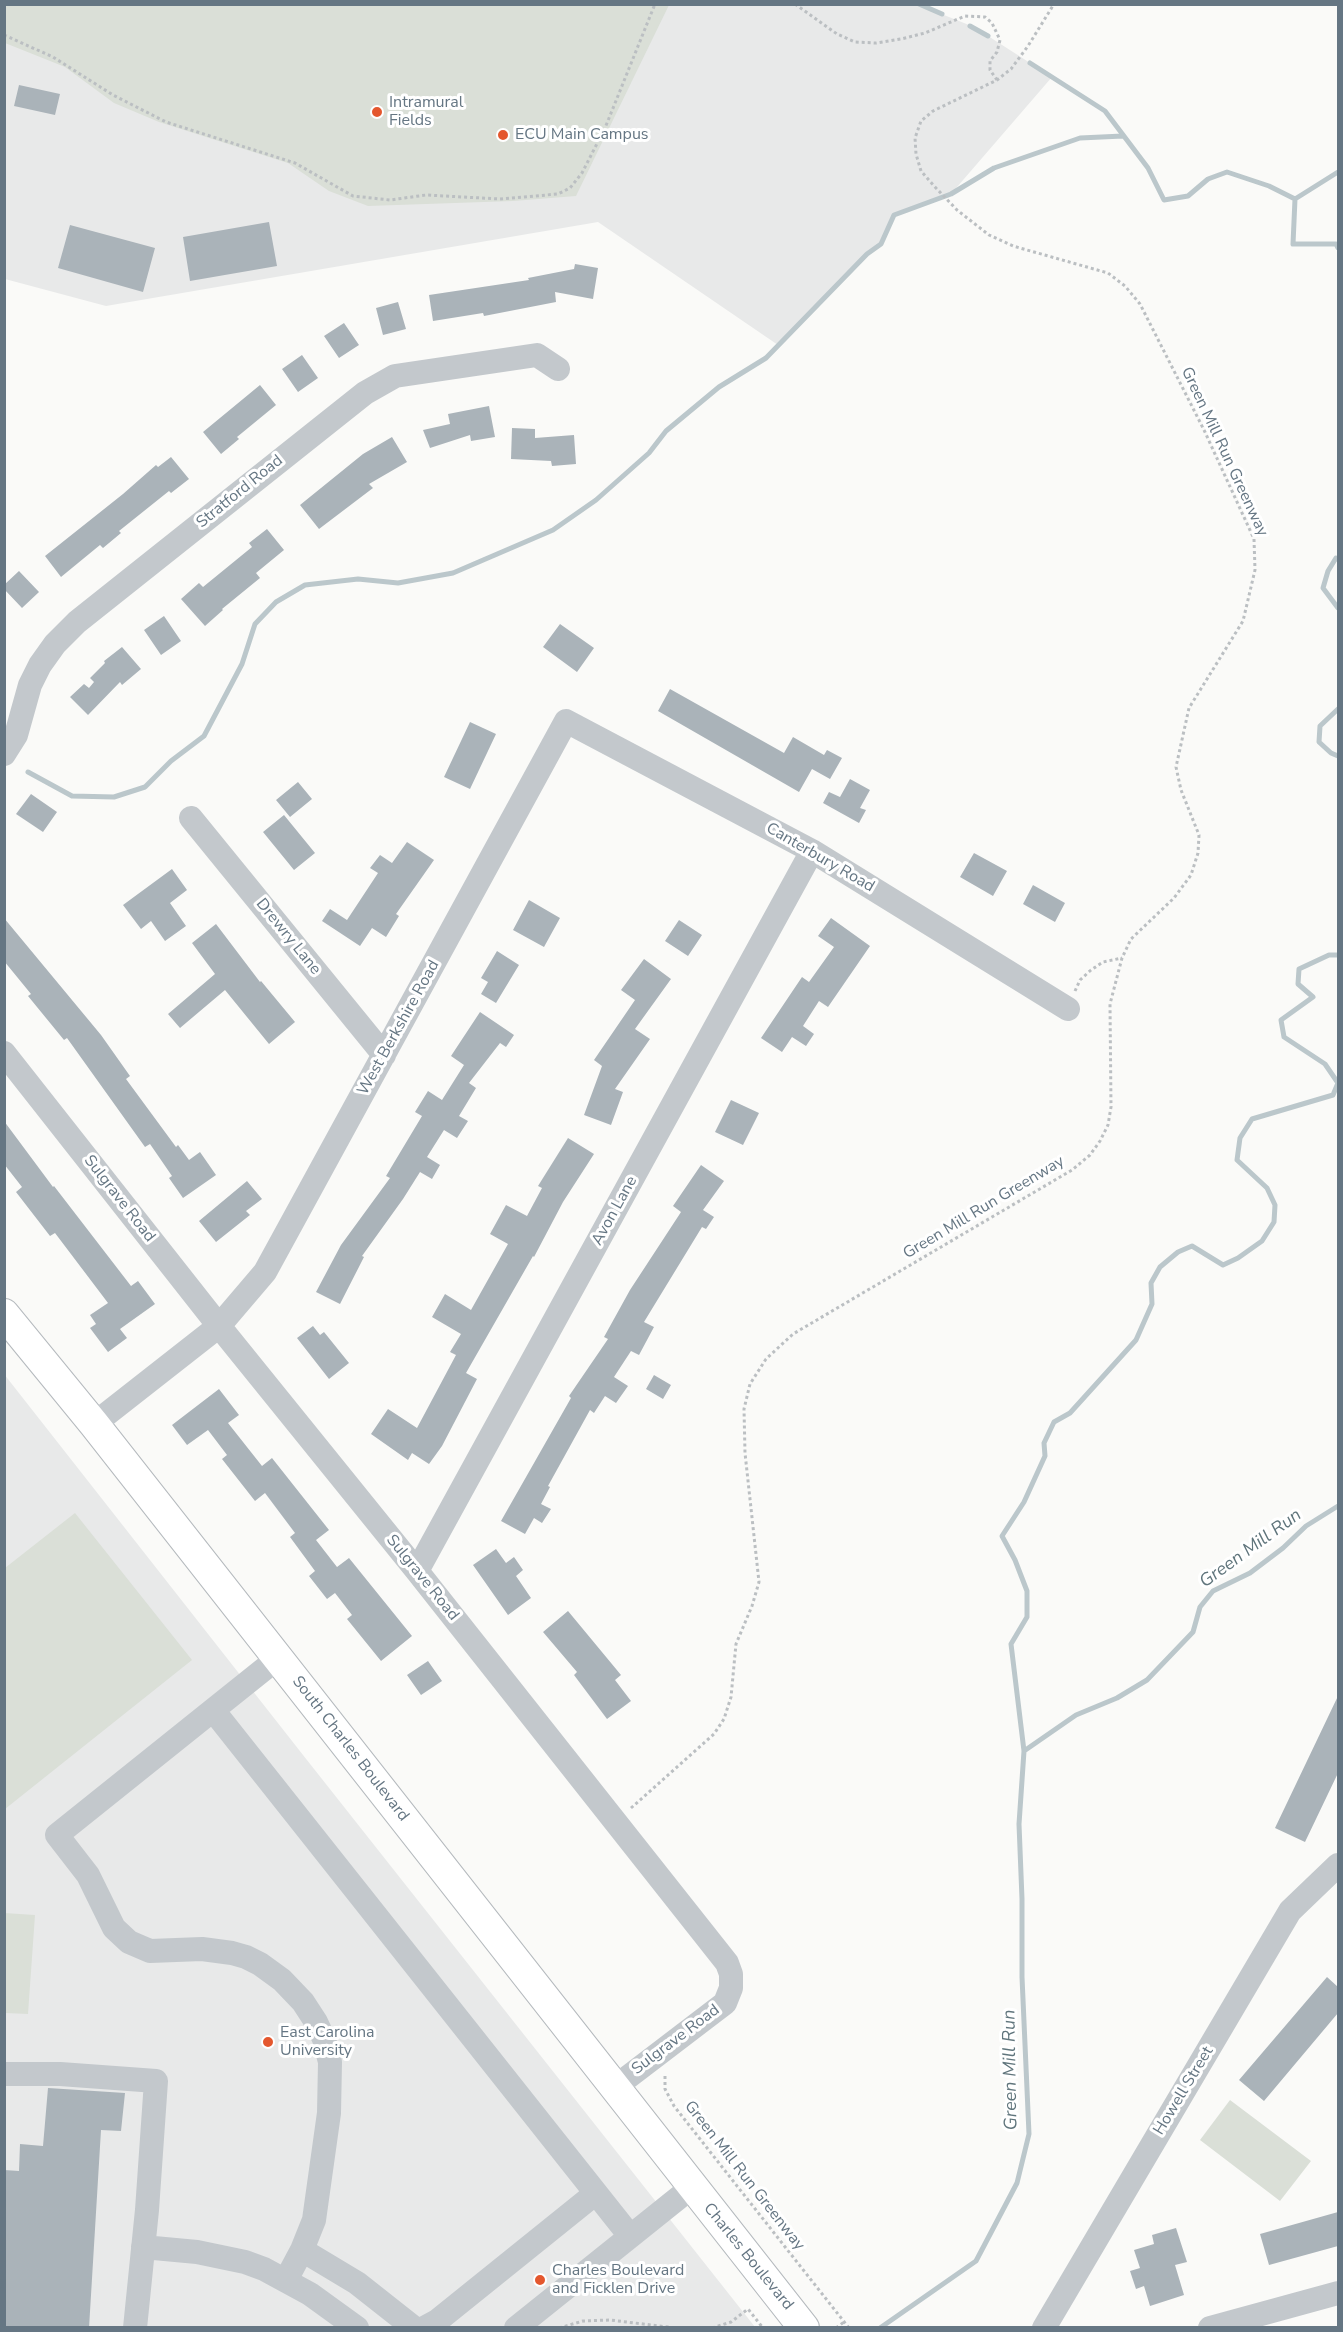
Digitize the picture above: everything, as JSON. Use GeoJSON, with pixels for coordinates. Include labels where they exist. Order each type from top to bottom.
{"type":"FeatureCollection","features":[{"type":"Feature","properties":{"kind":"main road","name":"South Charles Boulevard"},"geometry":{"type":"LineString","coordinates":[[4,1314],[94,1424],[692,2187]]}},
{"type":"Feature","properties":{"kind":"main road","name":"Charles Boulevard"},"geometry":{"type":"LineString","coordinates":[[692,2187],[804,2328]]}},
{"type":"Feature","properties":{"kind":"street","name":"Stratford Road"},"geometry":{"type":"LineString","coordinates":[[4,754],[16,735],[30,685],[39,664],[55,644],[87,615],[365,393],[395,376],[537,355],[558,369]]}},
{"type":"Feature","properties":{"kind":"street","name":"Canterbury Road"},"geometry":{"type":"LineString","coordinates":[[566,721],[813,851],[1068,1009]]}},
{"type":"Feature","properties":{"kind":"street","name":"West Berkshire Road"},"geometry":{"type":"LineString","coordinates":[[94,1424],[219,1326],[265,1272],[566,721]]}},
{"type":"Feature","properties":{"kind":"street","name":"Drewry Lane"},"geometry":{"type":"LineString","coordinates":[[191,818],[384,1055]]}},
{"type":"Feature","properties":{"kind":"street","name":"Avon Lane"},"geometry":{"type":"LineString","coordinates":[[417,1571],[813,851]]}},
{"type":"Feature","properties":{"kind":"street","name":"Sulgrave Road"},"geometry":{"type":"LineString","coordinates":[[4,1053],[727,1962],[731,1974],[731,1988],[724,2003],[615,2087]]}},
{"type":"Feature","properties":{"kind":"street"},"geometry":{"type":"LineString","coordinates":[[278,1658],[57,1835],[88,1875],[114,1928],[129,1942],[150,1951],[202,1949],[246,1957],[282,1980],[312,2013],[328,2052],[330,2093],[316,2210],[302,2250],[286,2280]]}},
{"type":"Feature","properties":{"kind":"street"},"geometry":{"type":"LineString","coordinates":[[213,1710],[630,2236]]}},
{"type":"Feature","properties":{"kind":"street","name":"Howell Street"},"geometry":{"type":"LineString","coordinates":[[1044,2328],[1290,1911],[1338,1865]]}},
{"type":"Feature","properties":{"kind":"street"},"geometry":{"type":"LineString","coordinates":[[4,2074],[60,2074],[156,2081],[135,2328]]}},
{"type":"Feature","properties":{"kind":"street"},"geometry":{"type":"LineString","coordinates":[[516,2328],[692,2187]]}},
{"type":"Feature","properties":{"kind":"street"},"geometry":{"type":"LineString","coordinates":[[424,2328],[437,2321],[596,2193]]}},
{"type":"Feature","properties":{"kind":"street"},"geometry":{"type":"LineString","coordinates":[[143,2247],[219,2256],[245,2262],[286,2280],[357,2328]]}},
{"type":"Feature","properties":{"kind":"street"},"geometry":{"type":"LineString","coordinates":[[302,2250],[357,2283],[414,2328]]}},
{"type":"Feature","properties":{"kind":"street"},"geometry":{"type":"LineString","coordinates":[[1210,2328],[1338,2293]]}},
{"type":"Feature","properties":{"kind":"path"},"geometry":{"type":"LineString","coordinates":[[4,35],[53,57],[113,95],[166,122],[295,163],[353,196],[390,200],[426,195],[500,199],[558,194],[570,188],[582,173],[605,128],[655,4]]}},
{"type":"Feature","properties":{"kind":"path"},"geometry":{"type":"LineString","coordinates":[[795,4],[837,34],[855,42],[876,43],[901,39],[925,33],[965,16],[985,17],[992,23],[1000,40],[997,52],[990,61],[990,70],[997,80]]}},
{"type":"Feature","properties":{"kind":"path","name":"Green Mill Run Greenway"},"geometry":{"type":"LineString","coordinates":[[637,1816],[630,1807],[714,1734],[724,1719],[731,1696],[736,1644],[759,1582],[745,1452],[744,1409],[750,1384],[766,1359],[793,1334],[1072,1170],[1090,1155],[1107,1125],[1111,1107],[1110,1004],[1122,958],[1131,939],[1174,898],[1191,875],[1198,853],[1199,835],[1181,790],[1176,767],[1189,708],[1243,621],[1255,570],[1254,539],[1204,430],[1140,304],[1125,286],[1108,273],[1013,246],[989,235],[957,210],[934,186],[921,171],[916,154],[915,138],[921,121],[933,111],[997,80],[1011,69],[1054,4]]}},
{"type":"Feature","properties":{"kind":"path"},"geometry":{"type":"LineString","coordinates":[[1068,1009],[1080,980],[1103,962],[1122,958]]}},
{"type":"Feature","properties":{"kind":"path","name":"Green Mill Run Greenway"},"geometry":{"type":"LineString","coordinates":[[665,2073],[663,2081],[665,2089],[674,2106],[849,2328]]}},
{"type":"Feature","properties":{"kind":"path"},"geometry":{"type":"LineString","coordinates":[[712,2328],[731,2322],[748,2309],[763,2328]]}},
{"type":"Feature","properties":{"kind":"path"},"geometry":{"type":"LineString","coordinates":[[559,2328],[583,2322],[609,2320],[676,2328]]}},
{"type":"Feature","properties":{"kind":"path"},"geometry":{"type":"LineString","coordinates":[[836,2328],[844,2322]]}},
{"type":"Feature","properties":{"kind":"shaded area","name":"Intramural Fields"},"geometry":{"type":"Polygon","coordinates":[[[5,4],[669,5],[576,196],[513,201],[368,206],[329,191],[288,163],[159,122],[114,103],[65,67],[5,43],[5,4]]]}},
{"type":"Feature","properties":{"kind":"shaded area","name":"ECU Main Campus"},"geometry":{"type":"Polygon","coordinates":[[[4,5],[919,5],[974,27],[1052,77],[951,194],[894,215],[881,244],[867,254],[778,345],[598,222],[106,306],[5,279],[4,5]]]}},
{"type":"Feature","properties":{"kind":"shaded area","name":"East Carolina University"},"geometry":{"type":"Polygon","coordinates":[[[4,1374],[303,1755],[755,2327],[5,2327],[4,1374]]]}},
{"type":"Feature","properties":{"kind":"shaded area"},"geometry":{"type":"Polygon","coordinates":[[[75,1513],[192,1660],[5,1809],[5,1568],[75,1513]]]}},
{"type":"Feature","properties":{"kind":"shaded area"},"geometry":{"type":"Polygon","coordinates":[[[4,1913],[35,1915],[28,2014],[5,2013],[4,1913]]]}},
{"type":"Feature","properties":{"kind":"shaded area"},"geometry":{"type":"Polygon","coordinates":[[[1230,2100],[1311,2161],[1280,2201],[1200,2140],[1230,2100]]]}},
{"type":"Feature","properties":{"kind":"building"},"geometry":{"type":"Polygon","coordinates":[[[19,85],[60,94],[55,115],[14,106],[19,85]]]}},
{"type":"Feature","properties":{"kind":"building"},"geometry":{"type":"Polygon","coordinates":[[[269,222],[277,266],[190,281],[183,237],[269,222]]]}},
{"type":"Feature","properties":{"kind":"building"},"geometry":{"type":"Polygon","coordinates":[[[70,225],[155,248],[143,292],[58,268],[70,225]]]}},
{"type":"Feature","properties":{"kind":"building"},"geometry":{"type":"Polygon","coordinates":[[[575,264],[598,268],[593,299],[555,292],[556,302],[484,316],[483,313],[433,321],[429,295],[529,280],[528,278],[574,269],[575,264]]]}},
{"type":"Feature","properties":{"kind":"building"},"geometry":{"type":"Polygon","coordinates":[[[398,302],[406,329],[383,335],[376,308],[398,302]]]}},
{"type":"Feature","properties":{"kind":"building"},"geometry":{"type":"Polygon","coordinates":[[[344,323],[359,345],[339,358],[324,336],[344,323]]]}},
{"type":"Feature","properties":{"kind":"building"},"geometry":{"type":"Polygon","coordinates":[[[302,355],[318,378],[298,392],[282,369],[302,355]]]}},
{"type":"Feature","properties":{"kind":"building"},"geometry":{"type":"Polygon","coordinates":[[[260,385],[276,405],[237,437],[239,439],[221,454],[203,432],[260,385]]]}},
{"type":"Feature","properties":{"kind":"building"},"geometry":{"type":"Polygon","coordinates":[[[489,406],[495,437],[471,441],[470,435],[430,448],[423,430],[450,424],[448,414],[489,406]]]}},
{"type":"Feature","properties":{"kind":"building"},"geometry":{"type":"Polygon","coordinates":[[[512,428],[535,429],[535,438],[574,435],[576,464],[552,466],[551,461],[511,459],[512,428]]]}},
{"type":"Feature","properties":{"kind":"building"},"geometry":{"type":"Polygon","coordinates":[[[392,437],[407,462],[369,484],[373,488],[319,529],[300,505],[363,454],[392,437]]]}},
{"type":"Feature","properties":{"kind":"building"},"geometry":{"type":"Polygon","coordinates":[[[171,457],[189,479],[171,493],[169,491],[119,531],[121,533],[103,548],[100,545],[61,577],[45,556],[156,465],[158,467],[171,457]]]}},
{"type":"Feature","properties":{"kind":"building"},"geometry":{"type":"Polygon","coordinates":[[[267,529],[284,550],[256,573],[260,578],[205,626],[181,599],[199,583],[203,587],[252,547],[249,543],[267,529]]]}},
{"type":"Feature","properties":{"kind":"building"},"geometry":{"type":"Polygon","coordinates":[[[19,571],[39,592],[22,608],[4,589],[4,585],[19,571]]]}},
{"type":"Feature","properties":{"kind":"building"},"geometry":{"type":"Polygon","coordinates":[[[164,616],[181,641],[161,655],[144,630],[164,616]]]}},
{"type":"Feature","properties":{"kind":"building"},"geometry":{"type":"Polygon","coordinates":[[[560,624],[594,648],[577,672],[543,647],[560,624]]]}},
{"type":"Feature","properties":{"kind":"building"},"geometry":{"type":"Polygon","coordinates":[[[122,647],[141,669],[122,685],[120,682],[88,715],[70,697],[84,684],[89,688],[94,682],[90,678],[105,663],[104,661],[122,647]]]}},
{"type":"Feature","properties":{"kind":"building"},"geometry":{"type":"Polygon","coordinates":[[[670,689],[784,753],[793,737],[824,755],[827,750],[842,758],[830,779],[812,769],[799,792],[658,711],[670,689]]]}},
{"type":"Feature","properties":{"kind":"building"},"geometry":{"type":"Polygon","coordinates":[[[470,722],[496,734],[470,789],[444,777],[470,722]]]}},
{"type":"Feature","properties":{"kind":"building"},"geometry":{"type":"Polygon","coordinates":[[[850,779],[870,790],[860,808],[866,810],[859,823],[823,803],[829,792],[840,797],[850,779]]]}},
{"type":"Feature","properties":{"kind":"building"},"geometry":{"type":"Polygon","coordinates":[[[298,782],[312,799],[290,817],[276,800],[298,782]]]}},
{"type":"Feature","properties":{"kind":"building"},"geometry":{"type":"Polygon","coordinates":[[[31,794],[57,812],[43,832],[16,814],[31,794]]]}},
{"type":"Feature","properties":{"kind":"building"},"geometry":{"type":"Polygon","coordinates":[[[284,815],[315,853],[294,870],[263,832],[284,815]]]}},
{"type":"Feature","properties":{"kind":"building"},"geometry":{"type":"Polygon","coordinates":[[[407,842],[434,860],[396,914],[399,916],[386,937],[372,928],[360,946],[322,921],[330,909],[347,920],[378,873],[370,868],[380,855],[392,863],[407,842]]]}},
{"type":"Feature","properties":{"kind":"building"},"geometry":{"type":"Polygon","coordinates":[[[974,853],[1007,871],[993,896],[960,877],[974,853]]]}},
{"type":"Feature","properties":{"kind":"building"},"geometry":{"type":"Polygon","coordinates":[[[172,869],[187,890],[170,903],[186,926],[165,941],[151,921],[141,929],[123,905],[172,869]]]}},
{"type":"Feature","properties":{"kind":"building"},"geometry":{"type":"Polygon","coordinates":[[[1033,885],[1065,903],[1055,922],[1023,904],[1033,885]]]}},
{"type":"Feature","properties":{"kind":"building"},"geometry":{"type":"Polygon","coordinates":[[[529,900],[560,918],[544,947],[513,930],[529,900]]]}},
{"type":"Feature","properties":{"kind":"building"},"geometry":{"type":"Polygon","coordinates":[[[4,918],[101,1035],[130,1076],[126,1079],[176,1147],[178,1145],[189,1160],[200,1152],[216,1175],[183,1198],[169,1178],[172,1176],[150,1144],[145,1147],[67,1038],[64,1040],[28,996],[31,994],[4,961],[4,918]]]}},
{"type":"Feature","properties":{"kind":"building"},"geometry":{"type":"Polygon","coordinates":[[[831,918],[870,946],[828,1007],[819,1001],[803,1026],[814,1034],[806,1046],[792,1037],[782,1052],[761,1038],[802,977],[809,982],[834,947],[818,936],[831,918]]]}},
{"type":"Feature","properties":{"kind":"building"},"geometry":{"type":"Polygon","coordinates":[[[679,920],[702,935],[688,956],[665,941],[679,920]]]}},
{"type":"Feature","properties":{"kind":"building"},"geometry":{"type":"Polygon","coordinates":[[[216,924],[260,982],[295,1022],[269,1044],[225,990],[180,1028],[168,1014],[215,974],[192,943],[216,924]]]}},
{"type":"Feature","properties":{"kind":"building"},"geometry":{"type":"Polygon","coordinates":[[[497,951],[519,965],[496,1003],[481,994],[488,982],[481,978],[497,951]]]}},
{"type":"Feature","properties":{"kind":"building"},"geometry":{"type":"Polygon","coordinates":[[[644,959],[671,979],[635,1029],[650,1039],[615,1089],[623,1092],[611,1125],[584,1115],[602,1066],[594,1060],[635,1000],[621,990],[644,959]]]}},
{"type":"Feature","properties":{"kind":"building"},"geometry":{"type":"Polygon","coordinates":[[[480,1012],[514,1035],[506,1047],[500,1043],[469,1083],[476,1088],[459,1116],[468,1121],[457,1138],[444,1130],[427,1157],[440,1165],[432,1179],[420,1172],[362,1256],[364,1257],[340,1304],[316,1292],[341,1245],[390,1178],[386,1176],[422,1116],[415,1112],[428,1091],[442,1100],[464,1065],[451,1056],[480,1012]]]}},
{"type":"Feature","properties":{"kind":"building"},"geometry":{"type":"Polygon","coordinates":[[[731,1100],[759,1113],[743,1145],[715,1132],[731,1100]]]}},
{"type":"Feature","properties":{"kind":"building"},"geometry":{"type":"Polygon","coordinates":[[[4,1121],[131,1286],[138,1281],[155,1304],[120,1329],[127,1338],[108,1352],[90,1328],[96,1324],[90,1315],[108,1303],[55,1233],[50,1236],[16,1192],[22,1187],[4,1164],[4,1121]]]}},
{"type":"Feature","properties":{"kind":"building"},"geometry":{"type":"Polygon","coordinates":[[[568,1138],[594,1154],[563,1202],[534,1257],[466,1373],[477,1379],[442,1446],[429,1464],[412,1453],[408,1460],[371,1434],[388,1409],[417,1428],[456,1355],[450,1352],[461,1334],[432,1317],[445,1294],[471,1310],[508,1244],[490,1234],[506,1205],[527,1216],[542,1188],[538,1186],[568,1138]]]}},
{"type":"Feature","properties":{"kind":"building"},"geometry":{"type":"Polygon","coordinates":[[[701,1165],[724,1181],[703,1210],[714,1217],[706,1229],[702,1227],[644,1322],[654,1327],[639,1355],[631,1351],[614,1377],[628,1386],[616,1403],[605,1396],[594,1413],[590,1410],[548,1486],[550,1487],[541,1504],[551,1509],[542,1523],[534,1518],[525,1534],[501,1521],[571,1398],[569,1396],[608,1339],[604,1337],[630,1290],[681,1212],[673,1206],[701,1165]]]}},
{"type":"Feature","properties":{"kind":"building"},"geometry":{"type":"Polygon","coordinates":[[[247,1181],[262,1199],[246,1211],[250,1215],[216,1242],[199,1221],[247,1181]]]}},
{"type":"Feature","properties":{"kind":"building"},"geometry":{"type":"Polygon","coordinates":[[[313,1326],[320,1335],[324,1332],[349,1363],[329,1379],[297,1338],[313,1326]]]}},
{"type":"Feature","properties":{"kind":"building"},"geometry":{"type":"Polygon","coordinates":[[[654,1375],[671,1385],[663,1399],[646,1389],[654,1375]]]}},
{"type":"Feature","properties":{"kind":"building"},"geometry":{"type":"Polygon","coordinates":[[[219,1389],[239,1415],[228,1423],[262,1466],[272,1458],[329,1530],[316,1540],[337,1567],[349,1558],[412,1636],[381,1661],[347,1619],[352,1615],[335,1593],[327,1599],[309,1576],[315,1571],[290,1537],[295,1533],[265,1493],[255,1501],[222,1459],[227,1455],[208,1430],[187,1445],[172,1425],[219,1389]]]}},
{"type":"Feature","properties":{"kind":"building"},"geometry":{"type":"Polygon","coordinates":[[[496,1549],[506,1563],[514,1557],[523,1570],[516,1576],[531,1598],[508,1615],[473,1565],[496,1549]]]}},
{"type":"Feature","properties":{"kind":"building"},"geometry":{"type":"Polygon","coordinates":[[[568,1611],[621,1675],[615,1680],[631,1701],[607,1719],[574,1675],[577,1672],[543,1632],[568,1611]]]}},
{"type":"Feature","properties":{"kind":"building"},"geometry":{"type":"Polygon","coordinates":[[[428,1661],[442,1681],[421,1695],[407,1675],[428,1661]]]}},
{"type":"Feature","properties":{"kind":"building"},"geometry":{"type":"Polygon","coordinates":[[[1338,1696],[1338,1773],[1305,1842],[1275,1828],[1338,1696]]]}},
{"type":"Feature","properties":{"kind":"building"},"geometry":{"type":"Polygon","coordinates":[[[1327,1977],[1338,1987],[1338,2013],[1264,2101],[1239,2080],[1327,1977]]]}},
{"type":"Feature","properties":{"kind":"building"},"geometry":{"type":"Polygon","coordinates":[[[48,2088],[125,2093],[121,2131],[101,2130],[89,2328],[5,2328],[4,2170],[19,2171],[20,2144],[43,2146],[48,2088]]]}},
{"type":"Feature","properties":{"kind":"building"},"geometry":{"type":"Polygon","coordinates":[[[1338,2212],[1338,2246],[1269,2265],[1260,2234],[1338,2212]]]}},
{"type":"Feature","properties":{"kind":"building"},"geometry":{"type":"Polygon","coordinates":[[[1176,2228],[1187,2262],[1175,2265],[1184,2295],[1150,2306],[1144,2286],[1136,2289],[1130,2271],[1140,2268],[1134,2250],[1154,2244],[1152,2235],[1176,2228]]]}},
{"type":"Feature","properties":{"kind":"waterway"},"geometry":{"type":"LineString","coordinates":[[919,4],[942,14]]}},
{"type":"Feature","properties":{"kind":"waterway"},"geometry":{"type":"LineString","coordinates":[[970,26],[988,36]]}},
{"type":"Feature","properties":{"kind":"waterway"},"geometry":{"type":"LineString","coordinates":[[1030,63],[1105,111],[1148,168],[1164,200],[1188,196],[1208,179],[1227,172],[1269,186],[1295,199]]}},
{"type":"Feature","properties":{"kind":"waterway"},"geometry":{"type":"LineString","coordinates":[[28,772],[72,796],[114,797],[145,787],[171,761],[204,736],[242,664],[255,624],[276,602],[305,585],[358,579],[398,583],[453,573],[553,530],[596,500],[649,453],[666,431],[719,387],[766,358],[867,254],[881,244],[894,215],[951,194],[994,168],[1080,138],[1123,136]]}},
{"type":"Feature","properties":{"kind":"waterway","name":"Green Mill Run"},"geometry":{"type":"LineString","coordinates":[[1338,172],[1295,199],[1293,244],[1336,244],[1338,248]]}},
{"type":"Feature","properties":{"kind":"waterway","name":"Green Mill Run"},"geometry":{"type":"LineString","coordinates":[[1338,559],[1336,558],[1328,571],[1323,588],[1338,608]]}},
{"type":"Feature","properties":{"kind":"waterway","name":"Green Mill Run"},"geometry":{"type":"LineString","coordinates":[[1338,709],[1320,726],[1319,742],[1338,756]]}},
{"type":"Feature","properties":{"kind":"waterway","name":"Green Mill Run"},"geometry":{"type":"LineString","coordinates":[[880,2328],[976,2261],[1017,2183],[1029,2134],[1022,1977],[1019,1824],[1024,1751],[1011,1644],[1027,1617],[1027,1591],[1015,1560],[1002,1536],[1024,1502],[1045,1456],[1044,1443],[1054,1422],[1070,1413],[1136,1340],[1152,1304],[1151,1283],[1160,1267],[1178,1252],[1192,1246],[1223,1265],[1238,1258],[1262,1241],[1274,1222],[1275,1205],[1267,1188],[1237,1160],[1240,1138],[1252,1119],[1333,1095],[1338,1083],[1325,1064],[1284,1037],[1281,1020],[1313,997],[1298,984],[1299,969],[1329,955],[1338,955]]}},
{"type":"Feature","properties":{"kind":"waterway","name":"Green Mill Run"},"geometry":{"type":"LineString","coordinates":[[1024,1751],[1076,1715],[1117,1698],[1147,1680],[1193,1632],[1200,1607],[1213,1591],[1250,1573],[1283,1548],[1306,1526],[1338,1506]]}},
{"type":"Feature","properties":{"kind":"place","name":"Intramural Fields"},"geometry":{"type":"Point","coordinates":[377,112]}},
{"type":"Feature","properties":{"kind":"place","name":"ECU Main Campus"},"geometry":{"type":"Point","coordinates":[503,135]}},
{"type":"Feature","properties":{"kind":"place","name":"East Carolina University"},"geometry":{"type":"Point","coordinates":[268,2042]}},
{"type":"Feature","properties":{"kind":"place","name":"Charles Boulevard and Ficklen Drive"},"geometry":{"type":"Point","coordinates":[540,2280]}}]}
